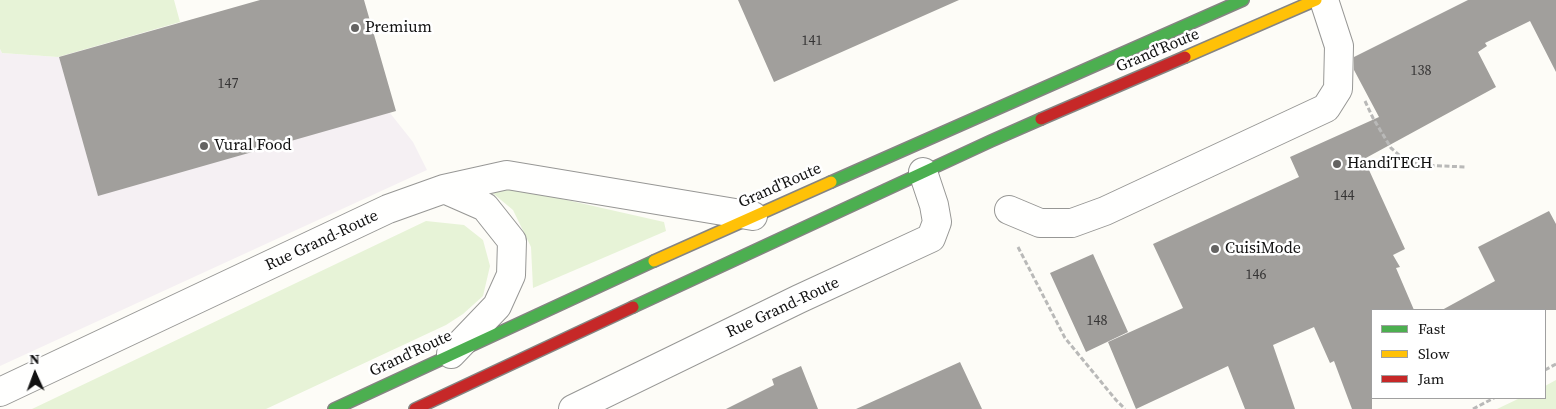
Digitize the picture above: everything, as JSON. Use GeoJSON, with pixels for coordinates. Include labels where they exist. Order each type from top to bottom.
{"type":"FeatureCollection","features":[{"type":"Feature","properties":{"kind":"main road","name":"Grand'Route"},"geometry":{"type":"LineString","coordinates":[[334,409],[754,216],[1243,0]]}},
{"type":"Feature","properties":{"kind":"main road","name":"Grand'Route"},"geometry":{"type":"LineString","coordinates":[[415,409],[923,172],[1316,0]]}},
{"type":"Feature","properties":{"kind":"street"},"geometry":{"type":"LineString","coordinates":[[1009,210],[1040,223],[1072,222],[1105,211],[1326,108],[1338,89],[1339,46],[1324,0]]}},
{"type":"Feature","properties":{"kind":"street","name":"Rue Grand-Route"},"geometry":{"type":"LineString","coordinates":[[573,409],[799,299],[931,238],[937,222],[934,205],[923,172]]}},
{"type":"Feature","properties":{"kind":"street","name":"Rue Grand-Route"},"geometry":{"type":"LineString","coordinates":[[0,392],[388,209],[444,189],[507,174],[754,216]]}},
{"type":"Feature","properties":{"kind":"street"},"geometry":{"type":"LineString","coordinates":[[444,189],[485,206],[512,241],[511,275],[497,306],[451,354]]}},
{"type":"Feature","properties":{"kind":"path"},"geometry":{"type":"LineString","coordinates":[[1364,100],[1391,148],[1405,160],[1420,164],[1466,166]]}},
{"type":"Feature","properties":{"kind":"path"},"geometry":{"type":"LineString","coordinates":[[1018,247],[1065,338],[1116,400],[1126,409]]}},
{"type":"Feature","properties":{"kind":"path"},"geometry":{"type":"LineString","coordinates":[[1473,409],[1492,399]]}},
{"type":"Feature","properties":{"kind":"shaded area"},"geometry":{"type":"Polygon","coordinates":[[[263,0],[360,0],[390,113],[413,142],[427,170],[0,366],[0,49],[2,53],[58,57],[263,0]]]}},
{"type":"Feature","properties":{"kind":"green space"},"geometry":{"type":"Polygon","coordinates":[[[0,0],[174,0],[180,22],[58,57],[2,53],[0,49],[0,0]]]}},
{"type":"Feature","properties":{"kind":"green space"},"geometry":{"type":"Polygon","coordinates":[[[518,189],[664,222],[666,231],[533,288],[531,247],[513,210],[489,190],[518,189]]]}},
{"type":"Feature","properties":{"kind":"green space"},"geometry":{"type":"Polygon","coordinates":[[[426,221],[464,225],[483,240],[490,266],[483,296],[463,314],[446,325],[266,409],[32,409],[426,221]]]}},
{"type":"Feature","properties":{"kind":"green space"},"geometry":{"type":"Polygon","coordinates":[[[1556,380],[1556,409],[1497,409],[1518,399],[1546,399],[1546,385],[1556,380]]]}},
{"type":"Feature","properties":{"kind":"building"},"geometry":{"type":"Polygon","coordinates":[[[260,0],[364,0],[396,111],[98,196],[59,57],[260,0]]]}},
{"type":"Feature","properties":{"kind":"building"},"geometry":{"type":"Polygon","coordinates":[[[738,0],[959,0],[774,82],[738,0]]]}},
{"type":"Feature","properties":{"kind":"building"},"geometry":{"type":"Polygon","coordinates":[[[1468,0],[1556,0],[1556,72],[1530,21],[1485,43],[1487,46],[1478,52],[1496,87],[1364,159],[1405,249],[1393,255],[1400,267],[1396,268],[1414,309],[1371,309],[1372,409],[1352,409],[1334,361],[1330,363],[1314,327],[1273,345],[1295,409],[1245,409],[1228,366],[1136,409],[1108,342],[1183,308],[1153,244],[1299,177],[1290,157],[1379,117],[1354,70],[1354,57],[1468,0]]]}},
{"type":"Feature","properties":{"kind":"building"},"geometry":{"type":"Polygon","coordinates":[[[1549,211],[1556,224],[1556,310],[1444,309],[1495,281],[1478,247],[1549,211]]]}},
{"type":"Feature","properties":{"kind":"building"},"geometry":{"type":"Polygon","coordinates":[[[1093,254],[1128,332],[1086,352],[1050,273],[1093,254]]]}},
{"type":"Feature","properties":{"kind":"building"},"geometry":{"type":"Polygon","coordinates":[[[960,362],[982,409],[856,409],[960,362]]]}},
{"type":"Feature","properties":{"kind":"building"},"geometry":{"type":"Polygon","coordinates":[[[801,366],[818,409],[726,409],[774,385],[772,379],[801,366]]]}},
{"type":"Feature","properties":{"kind":"traffic: fast"},"geometry":{"type":"LineString","coordinates":[[831,182],[1243,0]]}},
{"type":"Feature","properties":{"kind":"traffic: fast"},"geometry":{"type":"LineString","coordinates":[[633,307],[1041,119]]}},
{"type":"Feature","properties":{"kind":"traffic: fast"},"geometry":{"type":"LineString","coordinates":[[334,409],[654,261]]}},
{"type":"Feature","properties":{"kind":"traffic: slow"},"geometry":{"type":"LineString","coordinates":[[1185,57],[1316,0]]}},
{"type":"Feature","properties":{"kind":"traffic: slow"},"geometry":{"type":"LineString","coordinates":[[654,261],[831,182]]}},
{"type":"Feature","properties":{"kind":"traffic: jam"},"geometry":{"type":"LineString","coordinates":[[1041,119],[1185,57]]}},
{"type":"Feature","properties":{"kind":"traffic: jam"},"geometry":{"type":"LineString","coordinates":[[415,409],[633,307]]}},
{"type":"Feature","properties":{"kind":"place","name":"Premium"},"geometry":{"type":"Point","coordinates":[355,28]}},
{"type":"Feature","properties":{"kind":"place","name":"Vural Food"},"geometry":{"type":"Point","coordinates":[204,146]}},
{"type":"Feature","properties":{"kind":"place","name":"HandiTECH"},"geometry":{"type":"Point","coordinates":[1337,164]}},
{"type":"Feature","properties":{"kind":"place","name":"CuisiMode"},"geometry":{"type":"Point","coordinates":[1215,249]}}]}
